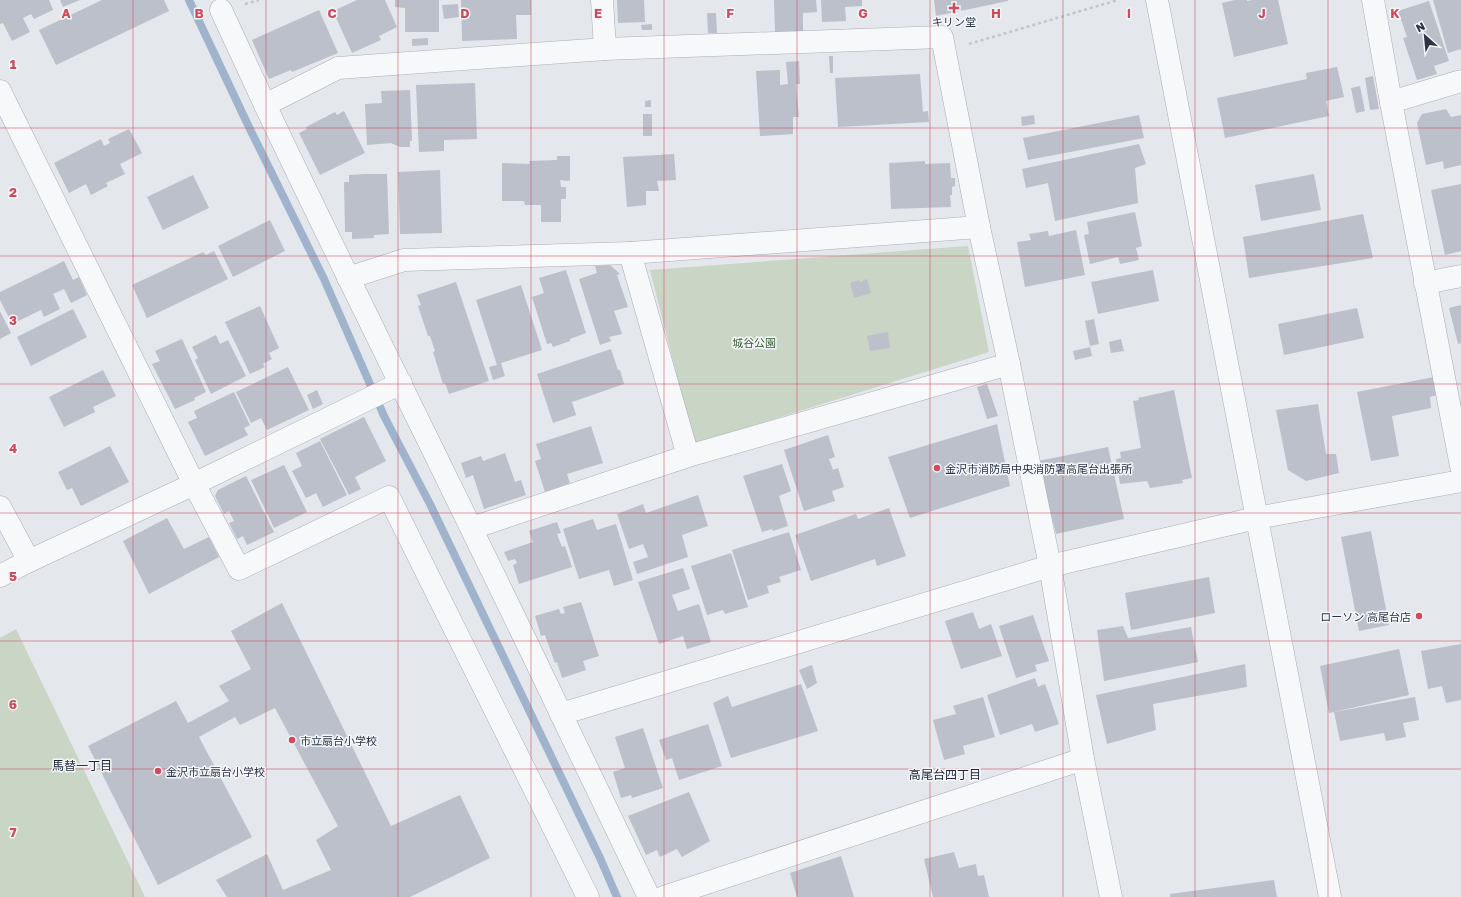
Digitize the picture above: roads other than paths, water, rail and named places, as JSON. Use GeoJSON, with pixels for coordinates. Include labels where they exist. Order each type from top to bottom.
{"type":"FeatureCollection","features":[{"type":"Feature","properties":{"kind":"street"},"geometry":{"type":"LineString","coordinates":[[602,0],[605,49]]}},
{"type":"Feature","properties":{"kind":"street"},"geometry":{"type":"LineString","coordinates":[[1157,0],[1330,897]]}},
{"type":"Feature","properties":{"kind":"street"},"geometry":{"type":"LineString","coordinates":[[1373,0],[1425,283],[1461,466]]}},
{"type":"Feature","properties":{"kind":"street"},"geometry":{"type":"LineString","coordinates":[[221,10],[348,278],[395,386],[472,528],[650,897]]}},
{"type":"Feature","properties":{"kind":"street"},"geometry":{"type":"LineString","coordinates":[[265,105],[338,68],[605,49],[942,37],[979,227],[1009,364],[1050,566],[1083,759],[1111,897]]}},
{"type":"Feature","properties":{"kind":"street"},"geometry":{"type":"LineString","coordinates":[[1391,102],[1461,81]]}},
{"type":"Feature","properties":{"kind":"street"},"geometry":{"type":"LineString","coordinates":[[0,91],[194,484],[239,568],[389,497],[588,897]]}},
{"type":"Feature","properties":{"kind":"street"},"geometry":{"type":"LineString","coordinates":[[348,278],[404,260],[630,253],[979,227]]}},
{"type":"Feature","properties":{"kind":"street"},"geometry":{"type":"LineString","coordinates":[[630,253],[688,456]]}},
{"type":"Feature","properties":{"kind":"street"},"geometry":{"type":"LineString","coordinates":[[1425,283],[1461,276]]}},
{"type":"Feature","properties":{"kind":"street"},"geometry":{"type":"LineString","coordinates":[[472,528],[688,456],[1009,364]]}},
{"type":"Feature","properties":{"kind":"street"},"geometry":{"type":"LineString","coordinates":[[0,576],[395,386]]}},
{"type":"Feature","properties":{"kind":"street"},"geometry":{"type":"LineString","coordinates":[[561,714],[1050,566],[1256,518],[1461,481]]}},
{"type":"Feature","properties":{"kind":"street"},"geometry":{"type":"LineString","coordinates":[[0,507],[29,561]]}},
{"type":"Feature","properties":{"kind":"street"},"geometry":{"type":"LineString","coordinates":[[664,897],[1083,759]]}},
{"type":"Feature","properties":{"kind":"waterway"},"geometry":{"type":"LineString","coordinates":[[189,0],[247,123],[324,279],[384,416],[430,504],[600,858],[617,897]]}},
{"type":"Feature","properties":{"kind":"place","name":"キリン堂"},"geometry":{"type":"Point","coordinates":[954,8]}},
{"type":"Feature","properties":{"kind":"place","name":"金沢市消防局中央消防署高尾台出張所"},"geometry":{"type":"Point","coordinates":[937,468]}},
{"type":"Feature","properties":{"kind":"place","name":"ローソン 高尾台店"},"geometry":{"type":"Point","coordinates":[1419,616]}},
{"type":"Feature","properties":{"kind":"place","name":"市立扇台小学校"},"geometry":{"type":"Point","coordinates":[292,740]}},
{"type":"Feature","properties":{"kind":"place","name":"金沢市立扇台小学校"},"geometry":{"type":"Point","coordinates":[158,771]}},
{"type":"Feature","properties":{"kind":"district","name":"馬替一丁目"},"geometry":{"type":"Point","coordinates":[82,765]}},
{"type":"Feature","properties":{"kind":"district","name":"高尾台四丁目"},"geometry":{"type":"Point","coordinates":[945,774]}},
{"type":"Feature","properties":{"kind":"park label","name":"城谷公園"},"geometry":{"type":"Point","coordinates":[754,342]}}]}
